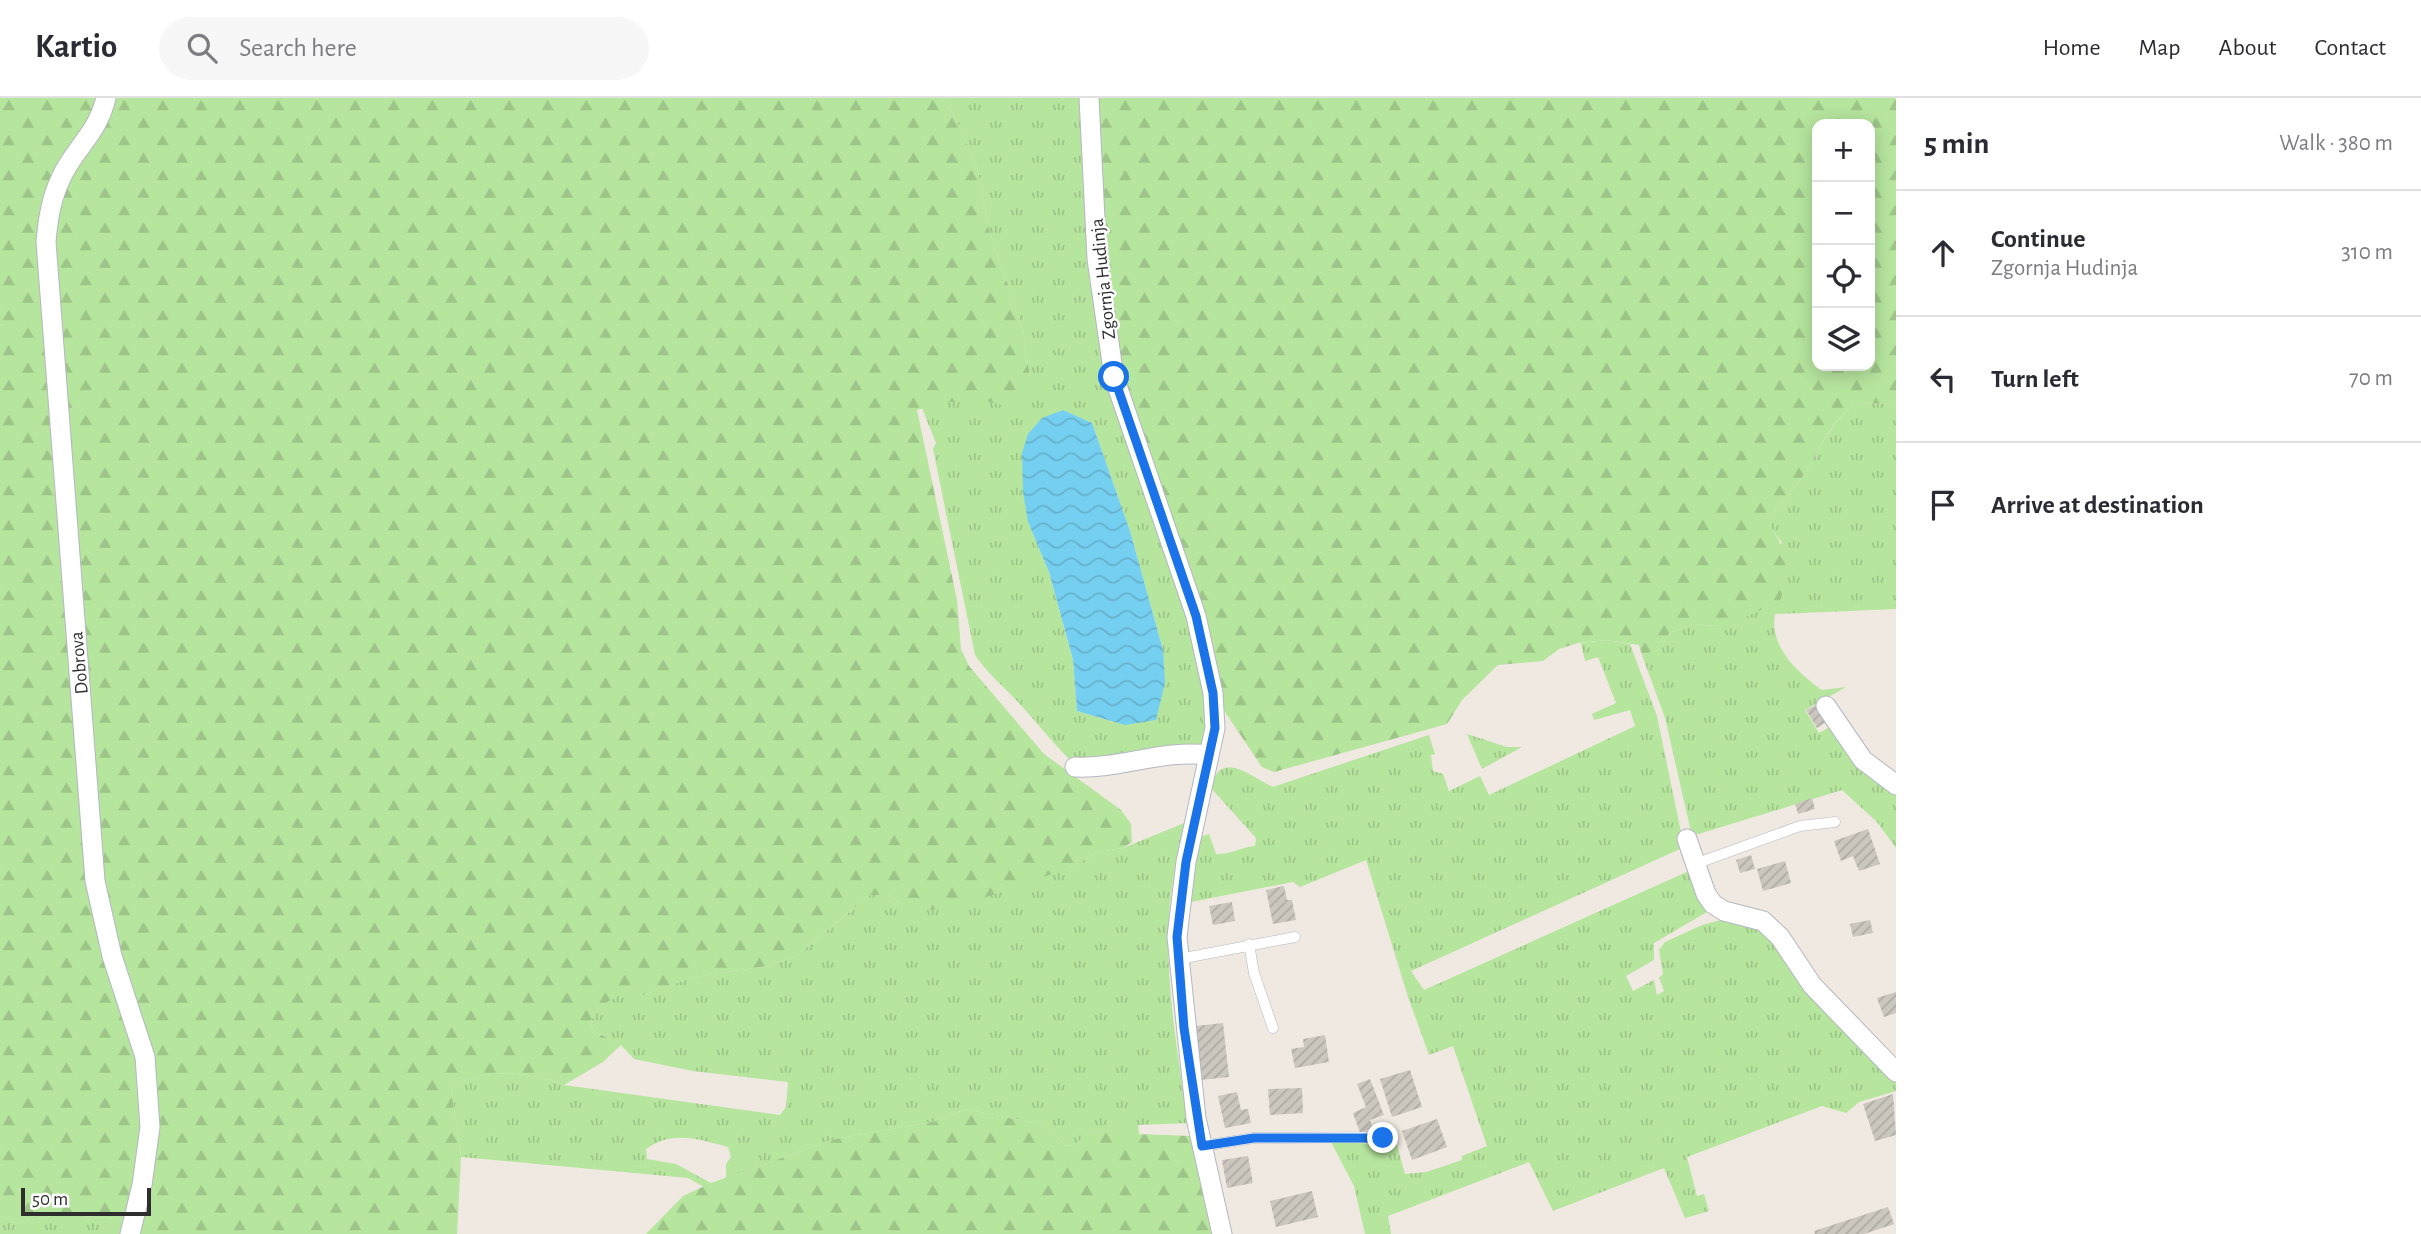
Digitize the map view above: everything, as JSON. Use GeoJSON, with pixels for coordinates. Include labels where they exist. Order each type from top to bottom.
{"type":"FeatureCollection","features":[{"type":"Feature","properties":{"kind":"street","name":"Dobrova"},"geometry":{"type":"LineString","coordinates":[[106,98],[101,120],[61,176],[49,211],[46,242],[61,472],[95,881],[112,956],[145,1057],[150,1127],[142,1185],[130,1234]]}},
{"type":"Feature","properties":{"kind":"street","name":"Zgornja Hudinja"},"geometry":{"type":"LineString","coordinates":[[1089,98],[1097,259],[1114,377],[1196,616],[1213,693],[1215,728],[1186,862],[1177,937],[1187,1054],[1202,1146],[1222,1234]]}},
{"type":"Feature","properties":{"kind":"street"},"geometry":{"type":"LineString","coordinates":[[1826,706],[1863,760],[1896,785]]}},
{"type":"Feature","properties":{"kind":"street"},"geometry":{"type":"LineString","coordinates":[[1075,767],[1099,768],[1170,756],[1209,755]]}},
{"type":"Feature","properties":{"kind":"street"},"geometry":{"type":"LineString","coordinates":[[1687,839],[1706,894],[1713,904],[1724,911],[1763,921],[1772,929],[1812,985],[1896,1072]]}},
{"type":"Feature","properties":{"kind":"lane"},"geometry":{"type":"LineString","coordinates":[[1695,864],[1800,826],[1835,822]]}},
{"type":"Feature","properties":{"kind":"lane"},"geometry":{"type":"LineString","coordinates":[[1178,960],[1294,937]]}},
{"type":"Feature","properties":{"kind":"lane"},"geometry":{"type":"LineString","coordinates":[[1249,944],[1254,973],[1273,1028]]}},
{"type":"Feature","properties":{"kind":"lane"},"geometry":{"type":"LineString","coordinates":[[1202,1146],[1254,1138],[1383,1138]]}},
{"type":"Feature","properties":{"kind":"green space"},"geometry":{"type":"Polygon","coordinates":[[[0,98],[941,98],[953,113],[977,167],[989,229],[1021,323],[1030,376],[1020,398],[1008,407],[974,400],[917,410],[957,600],[961,649],[969,666],[1044,754],[1121,810],[1131,824],[1132,842],[1123,848],[1098,852],[1069,868],[978,900],[932,910],[903,905],[888,895],[870,895],[796,956],[767,966],[693,977],[640,996],[618,996],[601,1006],[590,1022],[594,1031],[621,1045],[603,1062],[564,1085],[522,1074],[490,1074],[462,1082],[451,1089],[461,1157],[457,1234],[136,1234],[127,1220],[61,1214],[16,1223],[0,1216],[0,98]]]}},
{"type":"Feature","properties":{"kind":"green space"},"geometry":{"type":"Polygon","coordinates":[[[941,98],[1082,98],[1199,650],[1208,726],[1202,747],[1071,761],[975,655],[933,449],[936,443],[922,408],[946,401],[986,399],[1030,376],[1021,323],[989,229],[977,167],[953,113],[941,98]],[[1062,410],[1028,522],[1049,572],[1073,661],[1077,711],[1125,725],[1163,650],[1130,531],[1092,423],[1062,410]]]}},
{"type":"Feature","properties":{"kind":"green space"},"geometry":{"type":"Polygon","coordinates":[[[1093,98],[1896,98],[1896,403],[1854,404],[1831,430],[1799,483],[1775,511],[1770,526],[1781,544],[1786,562],[1780,601],[1748,616],[1717,626],[1693,624],[1669,633],[1661,649],[1642,655],[1639,645],[1606,640],[1578,643],[1559,649],[1543,661],[1498,665],[1462,700],[1447,724],[1274,772],[1262,767],[1223,709],[1123,378],[1103,279],[1093,98]]]}},
{"type":"Feature","properties":{"kind":"green space"},"geometry":{"type":"Polygon","coordinates":[[[1896,403],[1896,609],[1775,614],[1774,626],[1776,637],[1787,658],[1804,676],[1822,690],[1846,687],[1805,710],[1819,733],[1833,725],[1896,788],[1896,848],[1877,822],[1842,790],[1692,836],[1665,718],[1642,655],[1661,649],[1669,633],[1693,624],[1717,626],[1782,543],[1770,526],[1775,511],[1799,483],[1838,421],[1854,404],[1896,403]]]}},
{"type":"Feature","properties":{"kind":"green space"},"geometry":{"type":"Polygon","coordinates":[[[1606,640],[1630,644],[1657,716],[1682,837],[1707,912],[1654,943],[1654,960],[1626,976],[1633,991],[1654,980],[1657,995],[1664,991],[1659,978],[1663,974],[1659,950],[1665,942],[1702,925],[1724,919],[1761,927],[1896,1080],[1896,1091],[1859,1102],[1846,1113],[1822,1106],[1687,1157],[1697,1196],[1704,1194],[1709,1211],[1685,1218],[1664,1168],[1553,1211],[1529,1162],[1388,1216],[1391,1234],[1365,1234],[1354,1186],[1331,1142],[1397,1145],[1405,1174],[1426,1172],[1462,1160],[1462,1156],[1487,1146],[1453,1046],[1429,1055],[1408,997],[1366,860],[1300,887],[1293,882],[1191,902],[1197,838],[1209,834],[1216,854],[1255,846],[1256,838],[1211,788],[1215,776],[1222,769],[1229,767],[1273,787],[1429,735],[1435,754],[1431,755],[1433,771],[1443,774],[1449,791],[1480,776],[1489,795],[1635,726],[1630,710],[1594,720],[1592,714],[1616,703],[1598,657],[1585,661],[1581,643],[1606,640]],[[1680,849],[1411,971],[1424,990],[1689,871],[1680,849]]]}},
{"type":"Feature","properties":{"kind":"green space"},"geometry":{"type":"Polygon","coordinates":[[[1467,734],[1507,747],[1522,747],[1482,769],[1467,734]]]}},
{"type":"Feature","properties":{"kind":"green space"},"geometry":{"type":"Polygon","coordinates":[[[1187,822],[1171,894],[1168,942],[1173,1020],[1189,1123],[1138,1125],[1139,1135],[1087,1132],[1076,1145],[1066,1146],[1044,1125],[965,1109],[937,1121],[835,1139],[726,1178],[726,1164],[731,1157],[728,1147],[696,1139],[676,1138],[656,1143],[646,1149],[647,1159],[676,1164],[711,1183],[704,1187],[688,1178],[461,1157],[451,1089],[475,1077],[490,1074],[522,1074],[564,1085],[780,1115],[786,1107],[788,1082],[693,1071],[634,1059],[621,1045],[594,1031],[590,1022],[601,1006],[618,996],[640,996],[693,977],[767,966],[796,956],[870,895],[888,895],[903,905],[1069,868],[1098,852],[1123,848],[1187,822]]]}},
{"type":"Feature","properties":{"kind":"green space"},"geometry":{"type":"Polygon","coordinates":[[[965,1109],[1044,1125],[1066,1146],[1076,1145],[1087,1132],[1191,1136],[1212,1234],[646,1234],[683,1196],[711,1183],[835,1139],[937,1121],[965,1109]]]}},
{"type":"Feature","properties":{"kind":"green space"},"geometry":{"type":"Polygon","coordinates":[[[61,1214],[127,1220],[123,1234],[0,1234],[0,1216],[16,1223],[61,1214]]]}},
{"type":"Feature","properties":{"kind":"water"},"geometry":{"type":"Polygon","coordinates":[[[1063,410],[1092,423],[1130,531],[1163,650],[1165,683],[1156,720],[1125,725],[1077,711],[1073,660],[1049,572],[1028,522],[1023,492],[1022,453],[1028,434],[1042,418],[1063,410]]]}},
{"type":"Feature","properties":{"kind":"building"},"geometry":{"type":"Polygon","coordinates":[[[1816,705],[1826,722],[1817,728],[1806,710],[1816,705]]]}},
{"type":"Feature","properties":{"kind":"building"},"geometry":{"type":"Polygon","coordinates":[[[1812,798],[1815,809],[1798,814],[1795,804],[1812,798]]]}},
{"type":"Feature","properties":{"kind":"building"},"geometry":{"type":"Polygon","coordinates":[[[1868,829],[1880,864],[1859,871],[1853,856],[1841,861],[1834,841],[1868,829]]]}},
{"type":"Feature","properties":{"kind":"building"},"geometry":{"type":"Polygon","coordinates":[[[1751,855],[1755,869],[1740,873],[1736,860],[1751,855]]]}},
{"type":"Feature","properties":{"kind":"building"},"geometry":{"type":"Polygon","coordinates":[[[1785,861],[1791,883],[1763,891],[1757,869],[1785,861]]]}},
{"type":"Feature","properties":{"kind":"building"},"geometry":{"type":"Polygon","coordinates":[[[1284,886],[1287,900],[1292,900],[1296,920],[1273,924],[1266,890],[1284,886]]]}},
{"type":"Feature","properties":{"kind":"building"},"geometry":{"type":"Polygon","coordinates":[[[1232,902],[1235,921],[1213,925],[1209,906],[1232,902]]]}},
{"type":"Feature","properties":{"kind":"building"},"geometry":{"type":"Polygon","coordinates":[[[1870,920],[1873,933],[1853,937],[1850,924],[1870,920]]]}},
{"type":"Feature","properties":{"kind":"building"},"geometry":{"type":"Polygon","coordinates":[[[1896,992],[1896,1013],[1884,1017],[1877,998],[1896,992]]]}},
{"type":"Feature","properties":{"kind":"building"},"geometry":{"type":"Polygon","coordinates":[[[1223,1023],[1229,1077],[1201,1080],[1196,1026],[1223,1023]]]}},
{"type":"Feature","properties":{"kind":"building"},"geometry":{"type":"Polygon","coordinates":[[[1325,1035],[1329,1062],[1295,1068],[1291,1049],[1304,1047],[1303,1039],[1325,1035]]]}},
{"type":"Feature","properties":{"kind":"building"},"geometry":{"type":"Polygon","coordinates":[[[1410,1070],[1422,1107],[1392,1117],[1380,1079],[1410,1070]]]}},
{"type":"Feature","properties":{"kind":"building"},"geometry":{"type":"Polygon","coordinates":[[[1370,1079],[1384,1115],[1370,1120],[1373,1128],[1360,1133],[1353,1113],[1366,1107],[1357,1084],[1370,1079]]]}},
{"type":"Feature","properties":{"kind":"building"},"geometry":{"type":"Polygon","coordinates":[[[1302,1088],[1303,1113],[1270,1115],[1268,1089],[1302,1088]]]}},
{"type":"Feature","properties":{"kind":"building"},"geometry":{"type":"Polygon","coordinates":[[[1237,1092],[1241,1110],[1248,1109],[1251,1123],[1225,1128],[1218,1096],[1237,1092]]]}},
{"type":"Feature","properties":{"kind":"building"},"geometry":{"type":"Polygon","coordinates":[[[1893,1094],[1896,1135],[1875,1141],[1863,1104],[1893,1094]]]}},
{"type":"Feature","properties":{"kind":"building"},"geometry":{"type":"Polygon","coordinates":[[[1437,1119],[1447,1147],[1412,1160],[1402,1131],[1437,1119]]]}},
{"type":"Feature","properties":{"kind":"building"},"geometry":{"type":"Polygon","coordinates":[[[1248,1156],[1253,1183],[1227,1188],[1222,1160],[1248,1156]]]}},
{"type":"Feature","properties":{"kind":"building"},"geometry":{"type":"Polygon","coordinates":[[[1312,1191],[1318,1217],[1276,1227],[1270,1201],[1312,1191]]]}},
{"type":"Feature","properties":{"kind":"building"},"geometry":{"type":"Polygon","coordinates":[[[1888,1207],[1894,1224],[1864,1234],[1815,1234],[1814,1231],[1888,1207]]]}},
{"type":"Feature","properties":{"kind":"route"},"geometry":{"type":"LineString","coordinates":[[1114,377],[1196,616],[1213,693],[1215,728],[1186,862],[1177,937],[1184,1028],[1195,1118],[1202,1146],[1254,1138],[1383,1138]]}}]}
